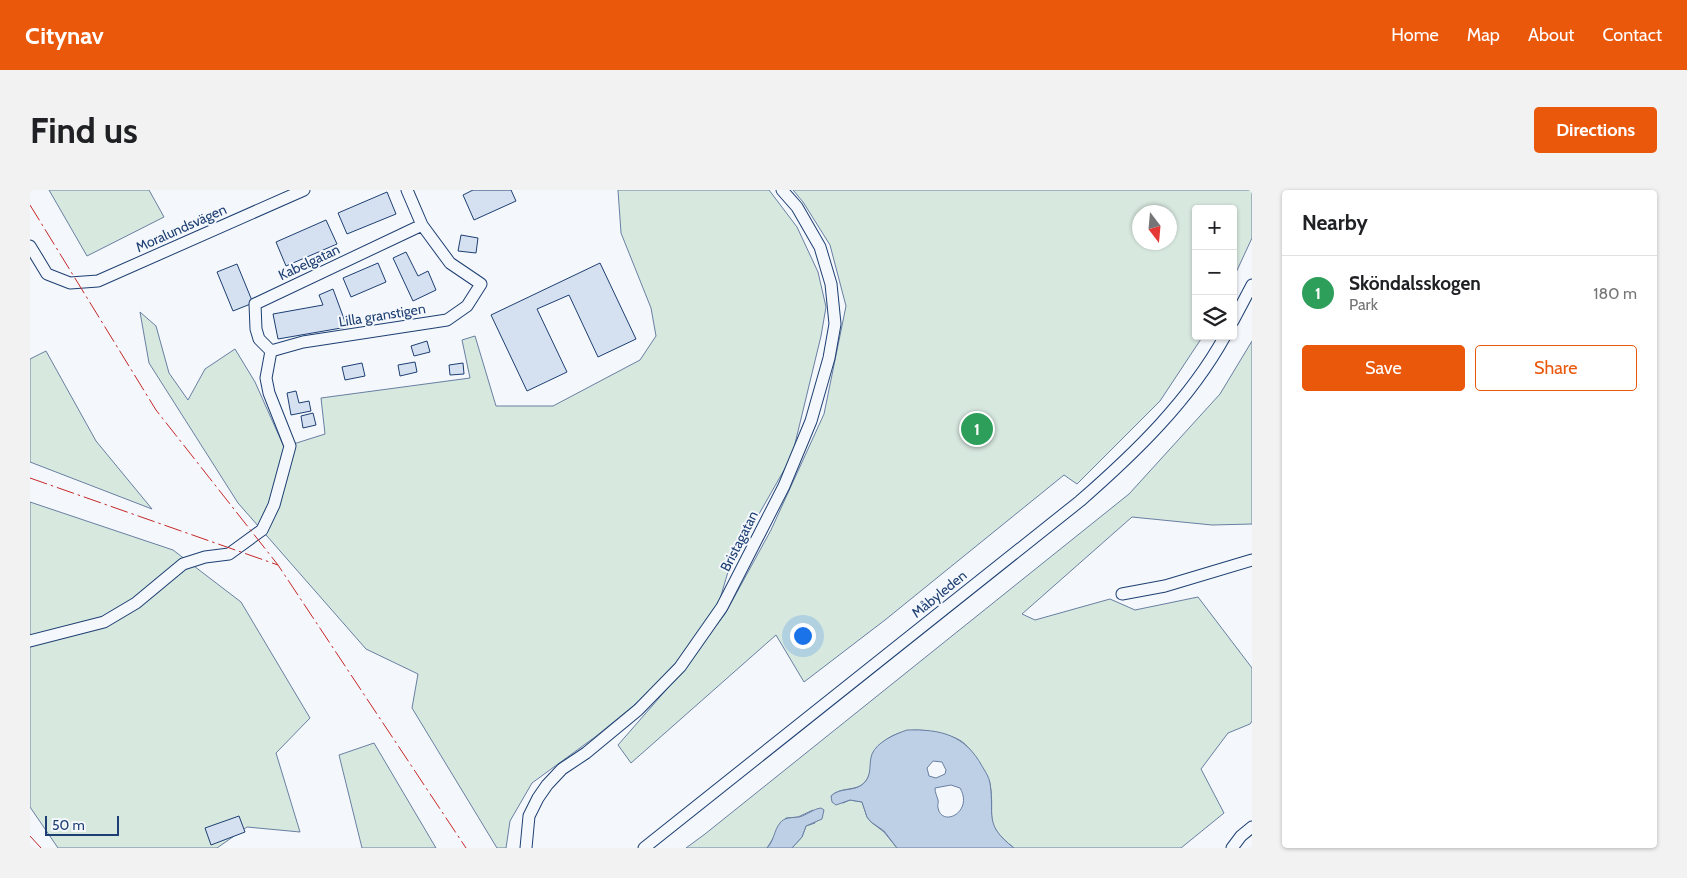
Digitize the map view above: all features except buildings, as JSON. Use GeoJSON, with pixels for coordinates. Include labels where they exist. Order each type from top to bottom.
{"type":"FeatureCollection","features":[{"type":"Feature","properties":{"kind":"street","name":"Moralundsvägen"},"geometry":{"type":"LineString","coordinates":[[30,246],[47,274],[70,283],[98,281],[304,190]]}},
{"type":"Feature","properties":{"kind":"street"},"geometry":{"type":"LineString","coordinates":[[407,190],[422,225]]}},
{"type":"Feature","properties":{"kind":"street","name":"Bristagatan"},"geometry":{"type":"LineString","coordinates":[[526,848],[529,816],[547,785],[562,769],[586,753],[638,710],[680,667],[722,607],[784,486],[811,421],[829,358],[834,324],[831,284],[820,247],[797,207],[782,190]]}},
{"type":"Feature","properties":{"kind":"street","name":"Lilla granstigen"},"geometry":{"type":"LineString","coordinates":[[271,351],[304,342],[447,320],[467,306],[480,284],[450,263],[422,225]]}},
{"type":"Feature","properties":{"kind":"street","name":"Kabelgatan"},"geometry":{"type":"LineString","coordinates":[[271,351],[259,339],[256,329],[255,304],[422,225]]}},
{"type":"Feature","properties":{"kind":"street"},"geometry":{"type":"LineString","coordinates":[[1237,313],[1252,285]]}},
{"type":"Feature","properties":{"kind":"street","name":"Måbyleden"},"geometry":{"type":"LineString","coordinates":[[644,848],[1103,481],[1160,426],[1190,389],[1222,340]]}},
{"type":"Feature","properties":{"kind":"street"},"geometry":{"type":"LineString","coordinates":[[30,642],[104,622],[136,603],[183,564],[205,557],[229,554],[262,530],[274,504],[290,446],[268,393],[266,378],[271,351]]}},
{"type":"Feature","properties":{"kind":"street"},"geometry":{"type":"LineString","coordinates":[[1122,594],[1164,586],[1252,560]]}},
{"type":"Feature","properties":{"kind":"street"},"geometry":{"type":"LineString","coordinates":[[1232,848],[1252,826]]}},
{"type":"Feature","properties":{"kind":"shaded area"},"geometry":{"type":"Polygon","coordinates":[[[49,190],[149,190],[164,217],[87,256],[49,190]]]}},
{"type":"Feature","properties":{"kind":"shaded area"},"geometry":{"type":"Polygon","coordinates":[[[618,190],[769,190],[797,227],[818,272],[826,307],[821,336],[792,456],[730,565],[717,609],[665,680],[595,737],[532,783],[510,821],[506,848],[497,848],[412,708],[418,674],[366,649],[238,503],[149,363],[140,312],[156,326],[169,373],[188,400],[205,369],[235,349],[255,382],[284,447],[325,434],[321,398],[470,378],[462,340],[475,336],[496,406],[553,406],[640,360],[656,336],[651,308],[621,233],[618,190]]]}},
{"type":"Feature","properties":{"kind":"shaded area"},"geometry":{"type":"Polygon","coordinates":[[[793,190],[1252,190],[1252,238],[1237,270],[1237,205],[1192,205],[1192,340],[1200,340],[1160,401],[1077,484],[1064,475],[885,620],[804,682],[776,635],[631,763],[618,745],[673,682],[725,614],[771,530],[824,414],[846,306],[830,245],[803,202],[793,190]]]}},
{"type":"Feature","properties":{"kind":"shaded area"},"geometry":{"type":"Polygon","coordinates":[[[1252,341],[1252,524],[1212,525],[1132,517],[1022,614],[1035,620],[1110,599],[1135,610],[1198,597],[1252,668],[1252,721],[1250,724],[1228,733],[1201,769],[1224,813],[1181,848],[1014,848],[997,832],[993,825],[989,782],[965,744],[947,735],[914,730],[894,735],[878,747],[873,755],[870,774],[862,785],[839,791],[831,796],[843,803],[850,800],[862,802],[867,817],[884,832],[897,848],[792,848],[802,837],[806,826],[815,823],[813,810],[798,817],[786,818],[767,848],[686,848],[1129,494],[1220,394],[1252,341]]]}},
{"type":"Feature","properties":{"kind":"shaded area"},"geometry":{"type":"Polygon","coordinates":[[[46,351],[96,441],[152,509],[30,462],[30,359],[46,351]]]}},
{"type":"Feature","properties":{"kind":"shaded area"},"geometry":{"type":"Polygon","coordinates":[[[30,502],[173,550],[241,602],[310,718],[276,753],[300,832],[247,827],[217,848],[58,848],[30,807],[30,502]]]}},
{"type":"Feature","properties":{"kind":"shaded area"},"geometry":{"type":"Polygon","coordinates":[[[374,743],[436,848],[362,848],[339,755],[374,743]]]}},
{"type":"Feature","properties":{"kind":"water"},"geometry":{"type":"Polygon","coordinates":[[[919,730],[941,733],[951,736],[968,747],[989,779],[994,826],[1004,840],[1014,848],[897,848],[884,831],[867,817],[862,802],[850,800],[836,805],[832,802],[831,796],[835,793],[855,788],[866,781],[874,750],[887,739],[902,732],[919,730]],[[933,761],[927,768],[929,776],[936,778],[945,774],[946,770],[942,762],[933,761]],[[951,785],[935,788],[938,808],[945,817],[956,814],[963,804],[960,788],[951,785]]]}},
{"type":"Feature","properties":{"kind":"water"},"geometry":{"type":"Polygon","coordinates":[[[821,808],[824,810],[822,819],[806,826],[802,837],[792,848],[767,848],[782,821],[802,816],[821,808]]]}},
{"type":"Feature","properties":{"kind":"power"},"geometry":{"type":"LineString","coordinates":[[30,205],[156,410],[278,565],[466,848]]}},
{"type":"Feature","properties":{"kind":"power"},"geometry":{"type":"LineString","coordinates":[[30,478],[278,565]]}},
{"type":"Feature","properties":{"kind":"power"},"geometry":{"type":"LineString","coordinates":[[30,836],[41,848]]}},
{"type":"Feature","properties":{"kind":"place","name":"Sköndalsskogen"},"geometry":{"type":"Point","coordinates":[977,429]}}]}
